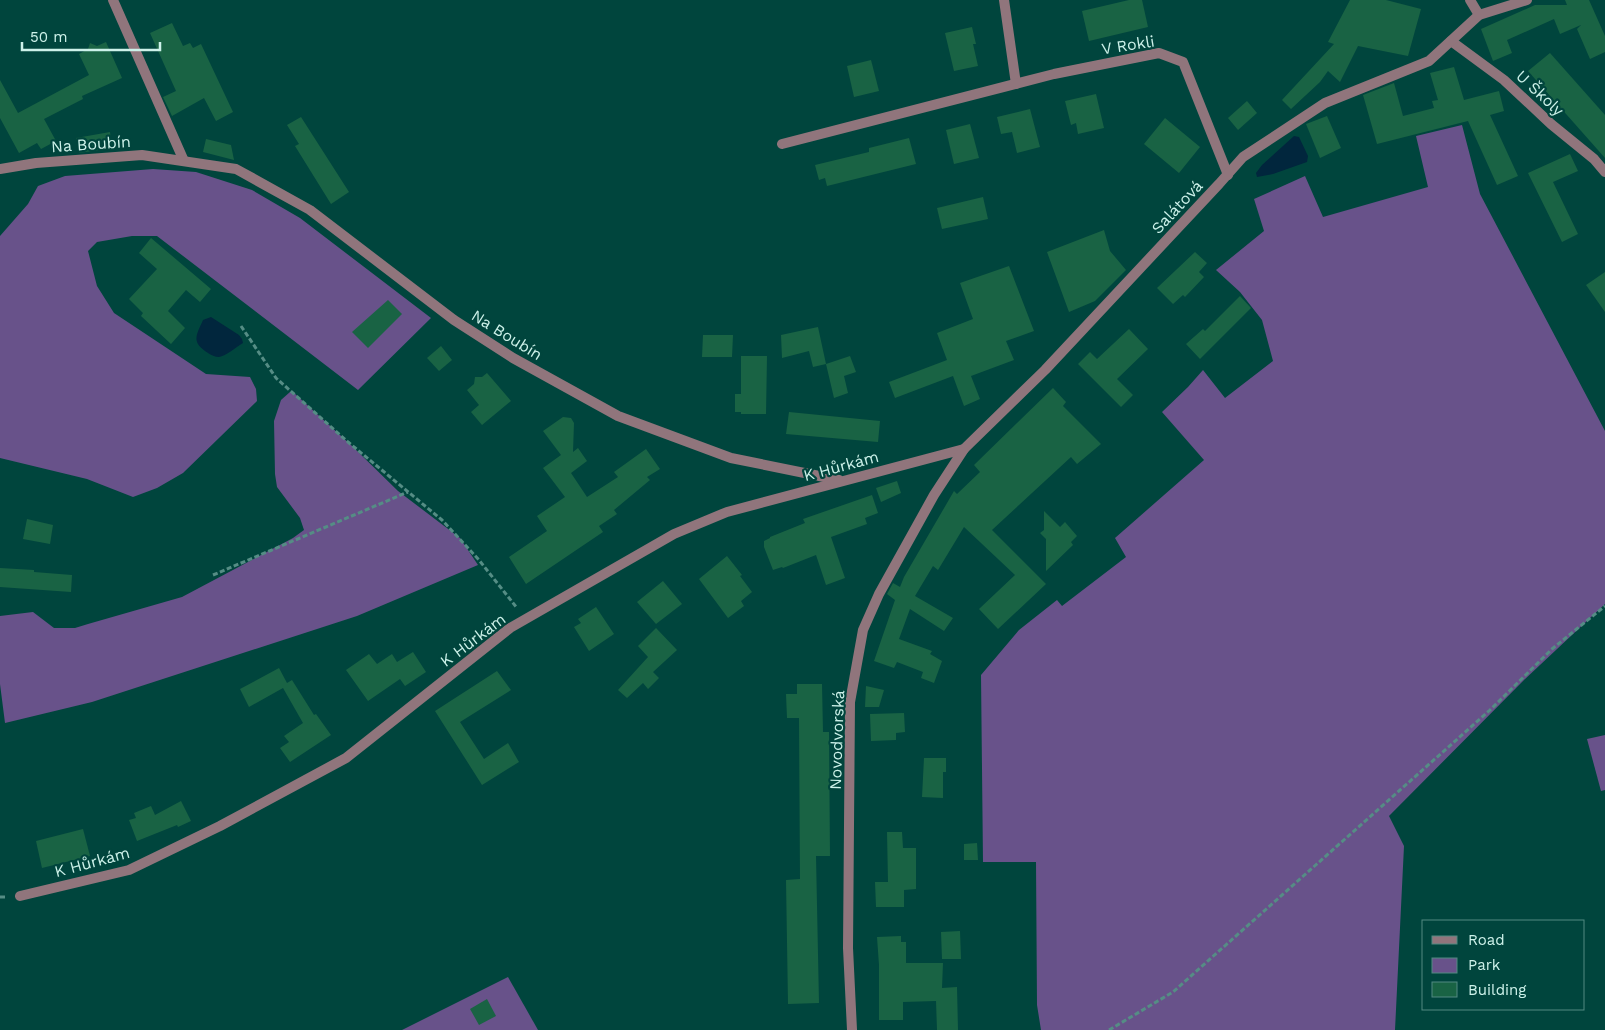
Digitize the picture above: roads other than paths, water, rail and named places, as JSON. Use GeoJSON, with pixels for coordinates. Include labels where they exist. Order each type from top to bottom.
{"type":"FeatureCollection","features":[{"type":"Feature","properties":{"kind":"street"},"geometry":{"type":"LineString","coordinates":[[113,0],[184,161]]}},
{"type":"Feature","properties":{"kind":"street"},"geometry":{"type":"LineString","coordinates":[[1004,0],[1016,84]]}},
{"type":"Feature","properties":{"kind":"street"},"geometry":{"type":"LineString","coordinates":[[1470,0],[1480,15],[1527,0]]}},
{"type":"Feature","properties":{"kind":"street","name":"Salátová"},"geometry":{"type":"LineString","coordinates":[[964,449],[1045,370],[1242,157],[1325,103],[1429,61],[1480,15]]}},
{"type":"Feature","properties":{"kind":"street","name":"U Školy"},"geometry":{"type":"LineString","coordinates":[[1451,42],[1504,80],[1551,124],[1594,159],[1605,172]]}},
{"type":"Feature","properties":{"kind":"street","name":"V Rokli"},"geometry":{"type":"LineString","coordinates":[[782,144],[1054,74],[1159,53],[1183,62],[1228,174]]}},
{"type":"Feature","properties":{"kind":"street","name":"Na Boubín"},"geometry":{"type":"LineString","coordinates":[[0,169],[36,163],[142,155],[236,169],[310,210],[454,320],[513,358],[618,416],[731,458],[842,481]]}},
{"type":"Feature","properties":{"kind":"street","name":"K Hůrkám"},"geometry":{"type":"LineString","coordinates":[[20,896],[129,870],[220,826],[338,763],[510,628],[674,534],[727,512],[964,449]]}},
{"type":"Feature","properties":{"kind":"street","name":"Novodvorská"},"geometry":{"type":"LineString","coordinates":[[852,1030],[848,948],[850,702],[863,630],[902,550],[934,495],[964,449]]}},
{"type":"Feature","properties":{"kind":"water"},"geometry":{"type":"Polygon","coordinates":[[[1294,136],[1299,137],[1308,156],[1307,162],[1273,174],[1257,177],[1256,173],[1262,165],[1294,136]]]}},
{"type":"Feature","properties":{"kind":"water"},"geometry":{"type":"Polygon","coordinates":[[[211,317],[239,335],[243,343],[219,357],[203,349],[197,342],[197,335],[203,320],[211,317]]]}}]}
